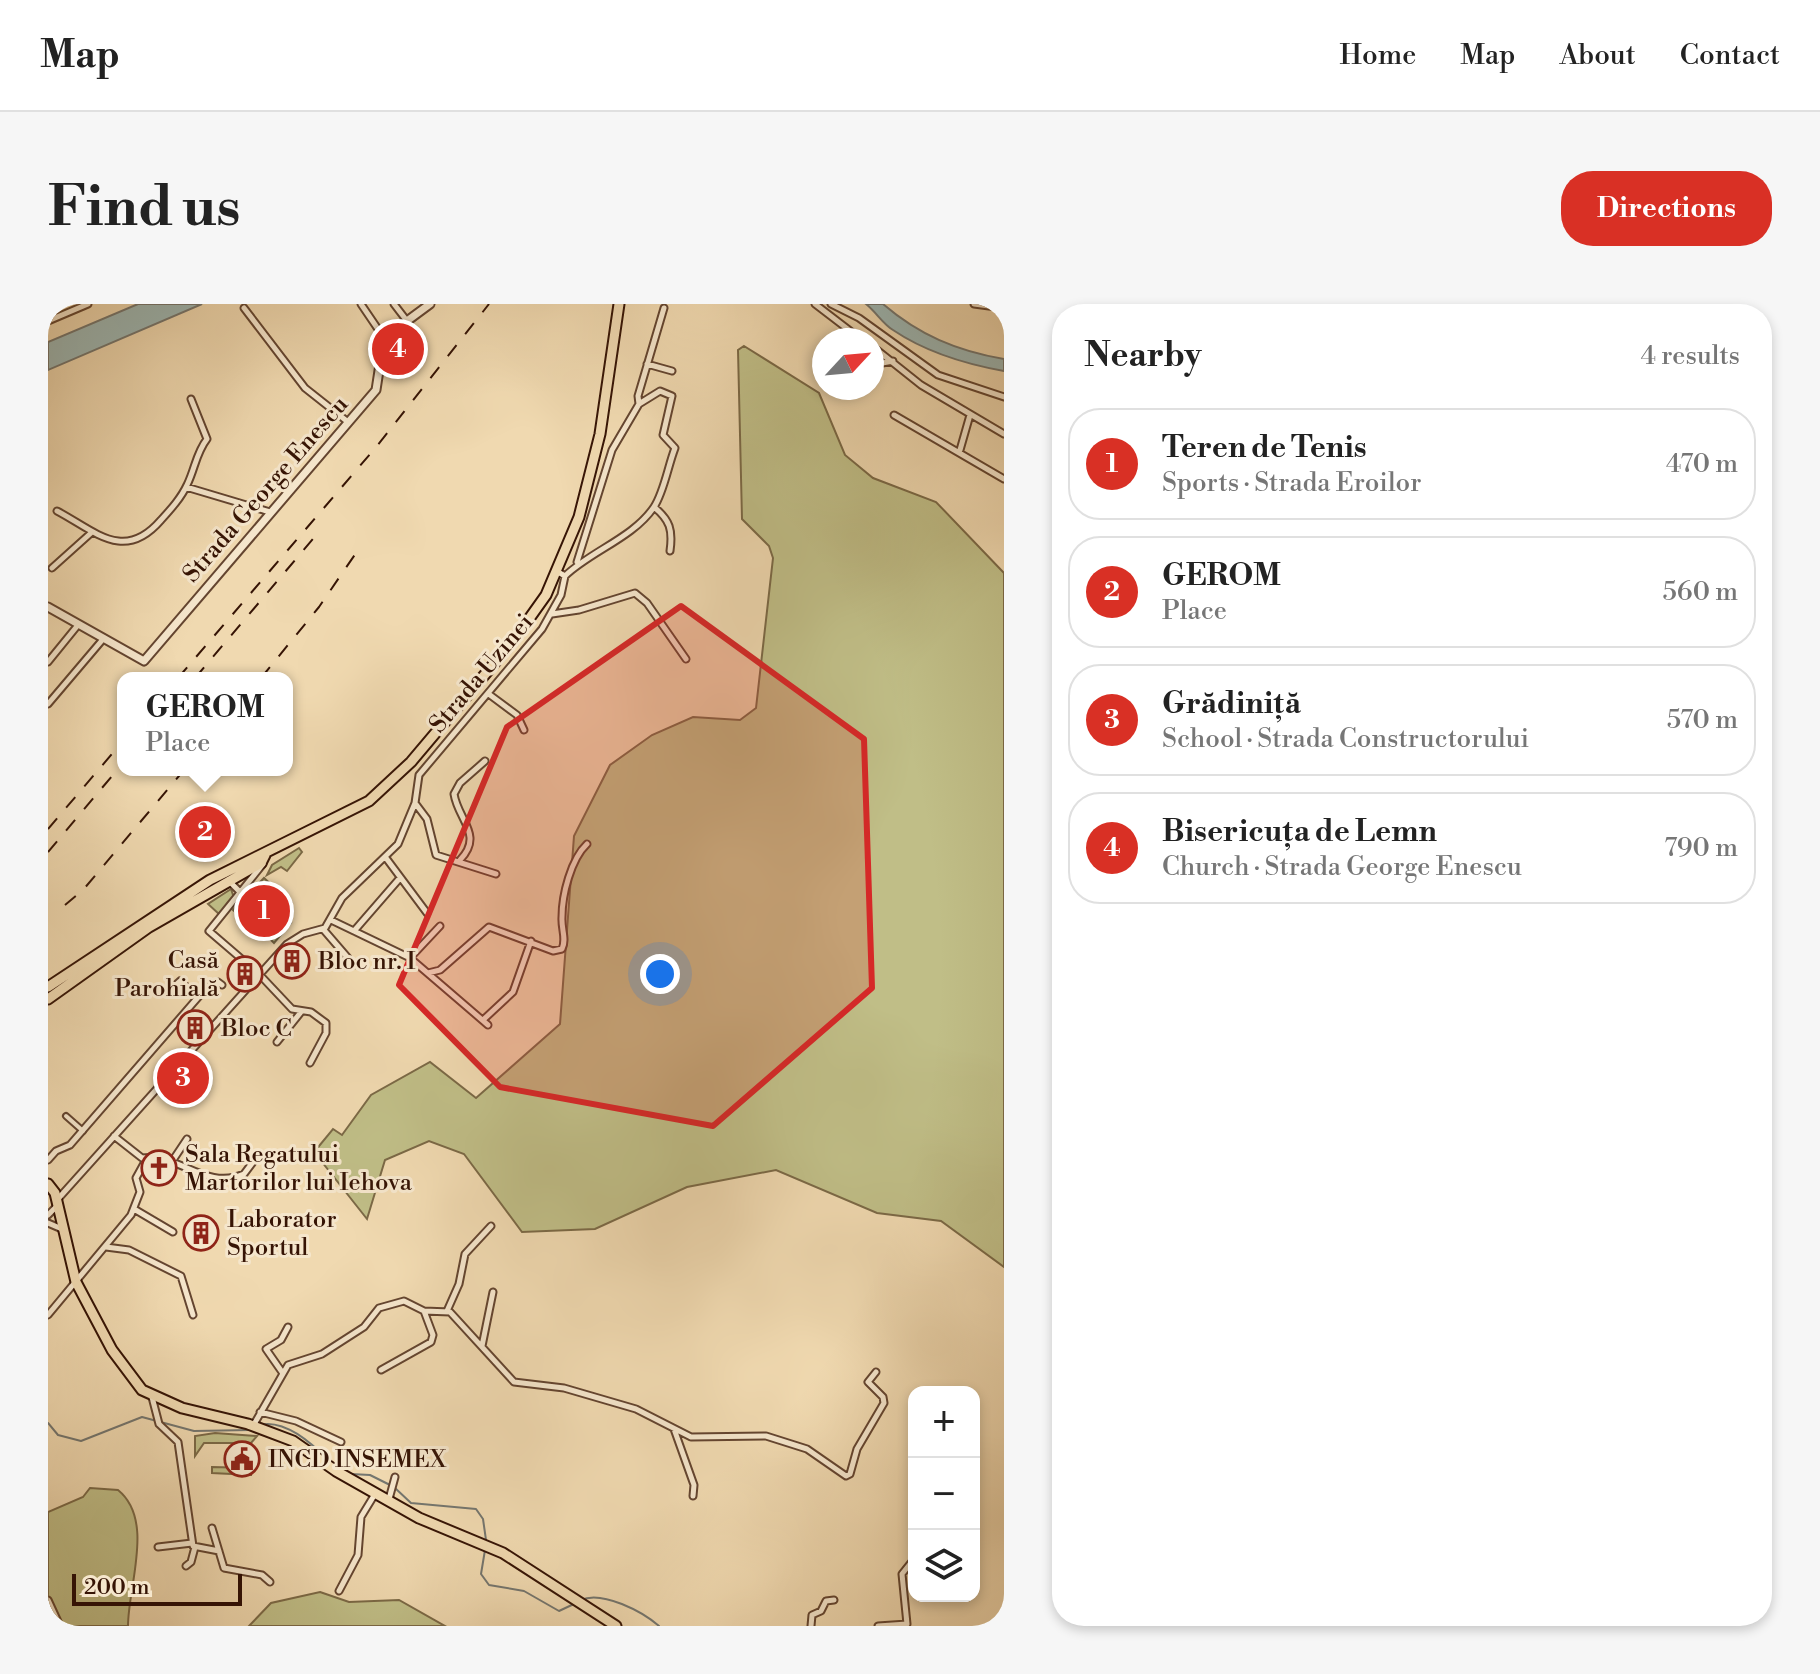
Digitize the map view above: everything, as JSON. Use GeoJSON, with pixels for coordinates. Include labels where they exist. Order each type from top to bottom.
{"type":"FeatureCollection","features":[{"type":"Feature","properties":{"kind":"main road"},"geometry":{"type":"LineString","coordinates":[[48,999],[65,980],[210,880],[359,808],[395,779],[524,628],[561,574],[579,517],[598,445],[619,304]]}},
{"type":"Feature","properties":{"kind":"main road"},"geometry":{"type":"LineString","coordinates":[[48,987],[65,980],[149,927],[261,863],[265,855]]}},
{"type":"Feature","properties":{"kind":"main road"},"geometry":{"type":"LineString","coordinates":[[48,1184],[57,1203],[76,1282],[118,1361],[133,1381],[152,1397],[257,1428],[303,1446],[336,1471],[376,1493],[392,1487],[428,1522],[495,1548],[616,1626]]}},
{"type":"Feature","properties":{"kind":"street"},"geometry":{"type":"LineString","coordinates":[[48,321],[88,304]]}},
{"type":"Feature","properties":{"kind":"street"},"geometry":{"type":"LineString","coordinates":[[361,304],[384,338],[428,305]]}},
{"type":"Feature","properties":{"kind":"street"},"geometry":{"type":"LineString","coordinates":[[394,304],[407,322]]}},
{"type":"Feature","properties":{"kind":"street"},"geometry":{"type":"LineString","coordinates":[[815,304],[846,328]]}},
{"type":"Feature","properties":{"kind":"street"},"geometry":{"type":"LineString","coordinates":[[831,304],[859,318],[938,375],[1004,397]]}},
{"type":"Feature","properties":{"kind":"street"},"geometry":{"type":"LineString","coordinates":[[974,304],[1004,308]]}},
{"type":"Feature","properties":{"kind":"street"},"geometry":{"type":"LineString","coordinates":[[244,308],[305,388],[348,422]]}},
{"type":"Feature","properties":{"kind":"street"},"geometry":{"type":"LineString","coordinates":[[639,404],[638,396],[664,308]]}},
{"type":"Feature","properties":{"kind":"street","name":"Strada George Enescu"},"geometry":{"type":"LineString","coordinates":[[105,637],[144,661],[376,390],[384,338]]}},
{"type":"Feature","properties":{"kind":"street"},"geometry":{"type":"LineString","coordinates":[[884,355],[970,415],[1004,434]]}},
{"type":"Feature","properties":{"kind":"street"},"geometry":{"type":"LineString","coordinates":[[647,364],[672,371]]}},
{"type":"Feature","properties":{"kind":"street"},"geometry":{"type":"LineString","coordinates":[[884,364],[895,364]]}},
{"type":"Feature","properties":{"kind":"street"},"geometry":{"type":"LineString","coordinates":[[561,574],[637,525],[654,507],[675,448],[663,435],[672,396],[660,391],[639,404],[612,450],[577,563]]}},
{"type":"Feature","properties":{"kind":"street"},"geometry":{"type":"LineString","coordinates":[[57,511],[91,533],[117,541],[136,541],[157,526],[186,487],[198,450],[207,439],[191,399]]}},
{"type":"Feature","properties":{"kind":"street"},"geometry":{"type":"LineString","coordinates":[[894,415],[947,447],[960,450],[1004,479]]}},
{"type":"Feature","properties":{"kind":"street"},"geometry":{"type":"LineString","coordinates":[[960,450],[970,415]]}},
{"type":"Feature","properties":{"kind":"street"},"geometry":{"type":"LineString","coordinates":[[186,487],[270,512]]}},
{"type":"Feature","properties":{"kind":"street"},"geometry":{"type":"LineString","coordinates":[[654,507],[669,521],[673,534],[670,551]]}},
{"type":"Feature","properties":{"kind":"street"},"geometry":{"type":"LineString","coordinates":[[52,568],[91,533]]}},
{"type":"Feature","properties":{"kind":"street","name":"Strada Uzinei"},"geometry":{"type":"LineString","coordinates":[[323,929],[342,898],[386,858],[402,838],[424,768],[490,695],[552,614],[561,574]]}},
{"type":"Feature","properties":{"kind":"street"},"geometry":{"type":"LineString","coordinates":[[552,614],[579,610],[635,593],[647,603],[686,659]]}},
{"type":"Feature","properties":{"kind":"street"},"geometry":{"type":"LineString","coordinates":[[48,607],[105,637],[48,704]]}},
{"type":"Feature","properties":{"kind":"street"},"geometry":{"type":"LineString","coordinates":[[48,662],[78,625]]}},
{"type":"Feature","properties":{"kind":"street"},"geometry":{"type":"LineString","coordinates":[[490,695],[517,715],[524,730]]}},
{"type":"Feature","properties":{"kind":"street"},"geometry":{"type":"LineString","coordinates":[[460,860],[468,850],[471,833],[454,794],[460,783],[485,761]]}},
{"type":"Feature","properties":{"kind":"street"},"geometry":{"type":"LineString","coordinates":[[416,800],[427,819],[436,855],[460,860],[496,874]]}},
{"type":"Feature","properties":{"kind":"street"},"geometry":{"type":"LineString","coordinates":[[428,973],[440,970],[489,927],[553,951],[564,946],[562,912],[575,861],[587,844]]}},
{"type":"Feature","properties":{"kind":"street"},"geometry":{"type":"LineString","coordinates":[[265,855],[263,867],[209,931],[259,974],[292,1009],[311,1012],[326,1023],[326,1033],[310,1063]]}},
{"type":"Feature","properties":{"kind":"street"},"geometry":{"type":"LineString","coordinates":[[386,858],[427,913]]}},
{"type":"Feature","properties":{"kind":"street"},"geometry":{"type":"LineString","coordinates":[[354,931],[400,878]]}},
{"type":"Feature","properties":{"kind":"street"},"geometry":{"type":"LineString","coordinates":[[228,880],[241,893]]}},
{"type":"Feature","properties":{"kind":"street"},"geometry":{"type":"LineString","coordinates":[[331,920],[410,958],[486,1023],[513,992],[531,941]]}},
{"type":"Feature","properties":{"kind":"street"},"geometry":{"type":"LineString","coordinates":[[410,958],[440,926]]}},
{"type":"Feature","properties":{"kind":"street"},"geometry":{"type":"LineString","coordinates":[[48,1215],[114,1136],[292,940],[323,929],[354,965]]}},
{"type":"Feature","properties":{"kind":"street"},"geometry":{"type":"LineString","coordinates":[[169,991],[180,981],[198,997]]}},
{"type":"Feature","properties":{"kind":"street"},"geometry":{"type":"LineString","coordinates":[[48,1160],[83,1131],[198,997],[213,983],[222,985]]}},
{"type":"Feature","properties":{"kind":"street"},"geometry":{"type":"LineString","coordinates":[[277,1042],[301,1012]]}},
{"type":"Feature","properties":{"kind":"street"},"geometry":{"type":"LineString","coordinates":[[66,1116],[83,1131]]}},
{"type":"Feature","properties":{"kind":"street"},"geometry":{"type":"LineString","coordinates":[[114,1136],[137,1156],[147,1158],[156,1155],[220,1180],[244,1174],[256,1158]]}},
{"type":"Feature","properties":{"kind":"street"},"geometry":{"type":"LineString","coordinates":[[171,1163],[187,1139]]}},
{"type":"Feature","properties":{"kind":"street"},"geometry":{"type":"LineString","coordinates":[[48,1315],[134,1209],[140,1190],[136,1178],[147,1158]]}},
{"type":"Feature","properties":{"kind":"street"},"geometry":{"type":"LineString","coordinates":[[134,1209],[173,1232]]}},
{"type":"Feature","properties":{"kind":"street"},"geometry":{"type":"LineString","coordinates":[[48,1223],[62,1230]]}},
{"type":"Feature","properties":{"kind":"street"},"geometry":{"type":"LineString","coordinates":[[447,1311],[459,1284],[465,1254],[491,1226]]}},
{"type":"Feature","properties":{"kind":"street"},"geometry":{"type":"LineString","coordinates":[[105,1247],[129,1250],[181,1276],[193,1315]]}},
{"type":"Feature","properties":{"kind":"street"},"geometry":{"type":"LineString","coordinates":[[482,1346],[493,1292]]}},
{"type":"Feature","properties":{"kind":"street"},"geometry":{"type":"LineString","coordinates":[[257,1428],[260,1412],[288,1365],[314,1357],[353,1334],[386,1305],[404,1301],[424,1311],[447,1311],[514,1382],[564,1388],[636,1409],[699,1438],[766,1436],[807,1449],[846,1476],[850,1474],[857,1449],[884,1403],[883,1397],[868,1382],[876,1372]]}},
{"type":"Feature","properties":{"kind":"street"},"geometry":{"type":"LineString","coordinates":[[381,1370],[431,1342],[433,1335],[424,1311]]}},
{"type":"Feature","properties":{"kind":"street"},"geometry":{"type":"LineString","coordinates":[[282,1372],[266,1349],[284,1336],[288,1327]]}},
{"type":"Feature","properties":{"kind":"street"},"geometry":{"type":"LineString","coordinates":[[152,1397],[153,1412],[159,1424],[178,1442],[193,1545],[191,1562],[186,1566]]}},
{"type":"Feature","properties":{"kind":"street"},"geometry":{"type":"LineString","coordinates":[[260,1412],[296,1421],[341,1442]]}},
{"type":"Feature","properties":{"kind":"street"},"geometry":{"type":"LineString","coordinates":[[674,1429],[694,1485],[693,1496]]}},
{"type":"Feature","properties":{"kind":"street"},"geometry":{"type":"LineString","coordinates":[[339,1591],[358,1555],[361,1517],[376,1493]]}},
{"type":"Feature","properties":{"kind":"street"},"geometry":{"type":"LineString","coordinates":[[212,1528],[224,1568],[262,1575],[270,1582]]}},
{"type":"Feature","properties":{"kind":"street"},"geometry":{"type":"LineString","coordinates":[[158,1547],[193,1545],[219,1551]]}},
{"type":"Feature","properties":{"kind":"street"},"geometry":{"type":"LineString","coordinates":[[878,1626],[908,1625],[902,1574],[908,1566]]}},
{"type":"Feature","properties":{"kind":"street"},"geometry":{"type":"LineString","coordinates":[[48,1600],[60,1626]]}},
{"type":"Feature","properties":{"kind":"street"},"geometry":{"type":"LineString","coordinates":[[811,1626],[812,1615],[821,1611],[826,1601],[834,1600]]}},
{"type":"Feature","properties":{"kind":"highlighted area"},"geometry":{"type":"Polygon","coordinates":[[[681,606],[864,739],[872,988],[713,1126],[500,1087],[399,985],[507,727],[681,606]]]}},
{"type":"Feature","properties":{"kind":"shaded area"},"geometry":{"type":"Polygon","coordinates":[[[744,346],[812,389],[812,400],[822,400],[845,455],[873,478],[936,502],[1004,573],[1004,1267],[941,1221],[877,1213],[776,1170],[687,1187],[595,1229],[522,1232],[464,1154],[429,1141],[385,1160],[367,1219],[322,1162],[328,1153],[317,1163],[310,1157],[333,1129],[342,1135],[371,1095],[430,1062],[476,1098],[560,1024],[574,836],[610,765],[652,735],[693,717],[740,720],[756,708],[773,558],[769,546],[742,519],[738,350],[744,346]]]}},
{"type":"Feature","properties":{"kind":"shaded area"},"geometry":{"type":"Polygon","coordinates":[[[299,848],[302,852],[287,871],[281,867],[267,875],[272,865],[299,848]]]}},
{"type":"Feature","properties":{"kind":"shaded area"},"geometry":{"type":"Polygon","coordinates":[[[264,878],[292,903],[273,889],[268,894],[261,889],[241,911],[247,917],[244,920],[233,910],[264,878]]]}},
{"type":"Feature","properties":{"kind":"shaded area"},"geometry":{"type":"Polygon","coordinates":[[[231,889],[234,898],[219,914],[208,904],[231,889]]]}},
{"type":"Feature","properties":{"kind":"shaded area"},"geometry":{"type":"Polygon","coordinates":[[[266,905],[291,923],[274,943],[266,935],[273,927],[257,914],[266,905]]]}},
{"type":"Feature","properties":{"kind":"shaded area"},"geometry":{"type":"Polygon","coordinates":[[[215,1433],[257,1436],[251,1443],[204,1443],[195,1456],[195,1436],[215,1433]]]}},
{"type":"Feature","properties":{"kind":"shaded area"},"geometry":{"type":"Polygon","coordinates":[[[212,1467],[251,1468],[251,1475],[212,1473],[212,1467]]]}},
{"type":"Feature","properties":{"kind":"shaded area"},"geometry":{"type":"Polygon","coordinates":[[[90,1488],[118,1490],[129,1503],[135,1518],[137,1554],[128,1626],[48,1626],[48,1512],[83,1497],[90,1488]]]}},
{"type":"Feature","properties":{"kind":"shaded area"},"geometry":{"type":"Polygon","coordinates":[[[320,1592],[349,1602],[399,1600],[445,1626],[249,1626],[271,1603],[320,1592]]]}},
{"type":"Feature","properties":{"kind":"water"},"geometry":{"type":"Polygon","coordinates":[[[138,304],[202,304],[48,370],[48,342],[138,304]]]}},
{"type":"Feature","properties":{"kind":"water"},"geometry":{"type":"Polygon","coordinates":[[[866,304],[883,304],[925,333],[970,351],[1004,359],[1004,371],[961,361],[919,345],[889,327],[866,304]]]}},
{"type":"Feature","properties":{"kind":"waterway"},"geometry":{"type":"LineString","coordinates":[[48,1423],[58,1435],[81,1441],[142,1417],[194,1431],[250,1430]]}},
{"type":"Feature","properties":{"kind":"waterway"},"geometry":{"type":"LineString","coordinates":[[259,1425],[289,1429],[332,1463]]}},
{"type":"Feature","properties":{"kind":"waterway"},"geometry":{"type":"LineString","coordinates":[[351,1474],[370,1475],[390,1485]]}},
{"type":"Feature","properties":{"kind":"waterway"},"geometry":{"type":"LineString","coordinates":[[395,1488],[411,1503],[476,1509],[483,1519],[486,1540]]}},
{"type":"Feature","properties":{"kind":"waterway"},"geometry":{"type":"LineString","coordinates":[[485,1550],[481,1574],[489,1585],[524,1591],[559,1611],[576,1603]]}},
{"type":"Feature","properties":{"kind":"waterway"},"geometry":{"type":"LineString","coordinates":[[581,1600],[611,1600],[633,1609],[659,1626]]}},
{"type":"Feature","properties":{"kind":"railway"},"geometry":{"type":"LineString","coordinates":[[183,672],[377,446],[489,304]]}},
{"type":"Feature","properties":{"kind":"railway"},"geometry":{"type":"LineString","coordinates":[[200,672],[318,533]]}},
{"type":"Feature","properties":{"kind":"railway"},"geometry":{"type":"LineString","coordinates":[[266,672],[319,607],[356,553]]}},
{"type":"Feature","properties":{"kind":"railway"},"geometry":{"type":"LineString","coordinates":[[48,829],[117,748]]}},
{"type":"Feature","properties":{"kind":"railway"},"geometry":{"type":"LineString","coordinates":[[48,852],[117,770]]}},
{"type":"Feature","properties":{"kind":"railway"},"geometry":{"type":"LineString","coordinates":[[65,905],[83,890],[179,776]]}},
{"type":"Feature","properties":{"kind":"place","name":"Bisericuța de Lemn"},"geometry":{"type":"Point","coordinates":[398,349]}},
{"type":"Feature","properties":{"kind":"place","name":"GEROM"},"geometry":{"type":"Point","coordinates":[205,832]}},
{"type":"Feature","properties":{"kind":"place","name":"Teren de Tenis"},"geometry":{"type":"Point","coordinates":[264,911]}},
{"type":"Feature","properties":{"kind":"place","name":"Bloc nr. I"},"geometry":{"type":"Point","coordinates":[292,961]}},
{"type":"Feature","properties":{"kind":"place","name":"Casă Parohială"},"geometry":{"type":"Point","coordinates":[245,974]}},
{"type":"Feature","properties":{"kind":"place","name":"Bloc C"},"geometry":{"type":"Point","coordinates":[195,1028]}},
{"type":"Feature","properties":{"kind":"place","name":"Grădiniță"},"geometry":{"type":"Point","coordinates":[183,1078]}},
{"type":"Feature","properties":{"kind":"place","name":"Sala Regatului Martorilor lui Iehova"},"geometry":{"type":"Point","coordinates":[159,1168]}},
{"type":"Feature","properties":{"kind":"place","name":"Laborator Sportul"},"geometry":{"type":"Point","coordinates":[201,1233]}},
{"type":"Feature","properties":{"kind":"place","name":"INCD INSEMEX"},"geometry":{"type":"Point","coordinates":[242,1459]}}]}
